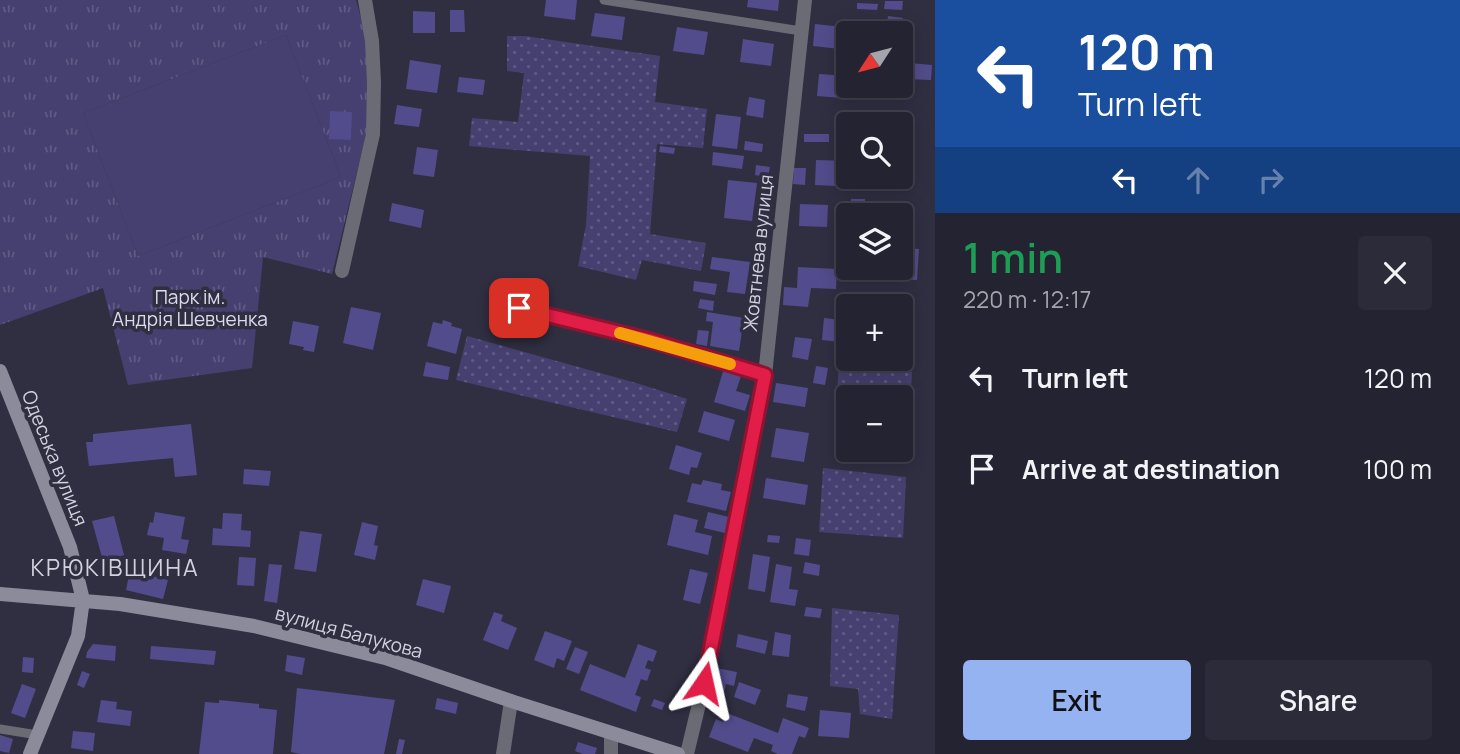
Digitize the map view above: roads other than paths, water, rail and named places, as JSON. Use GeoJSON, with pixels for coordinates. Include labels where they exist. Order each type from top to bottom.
{"type":"FeatureCollection","features":[{"type":"Feature","properties":{"kind":"main road","name":"Одеська вулиця"},"geometry":{"type":"LineString","coordinates":[[0,371],[70,547],[83,600]]}},
{"type":"Feature","properties":{"kind":"main road","name":"вулиця Балукова"},"geometry":{"type":"LineString","coordinates":[[0,594],[120,604],[267,629],[385,658],[678,754]]}},
{"type":"Feature","properties":{"kind":"main road"},"geometry":{"type":"LineString","coordinates":[[30,754],[78,636],[83,600]]}},
{"type":"Feature","properties":{"kind":"street"},"geometry":{"type":"LineString","coordinates":[[341,271],[373,134],[373,55],[365,0]]}},
{"type":"Feature","properties":{"kind":"street","name":"Жовтнева вулиця"},"geometry":{"type":"LineString","coordinates":[[687,754],[704,683],[765,375],[804,0]]}},
{"type":"Feature","properties":{"kind":"street"},"geometry":{"type":"LineString","coordinates":[[503,754],[512,701]]}},
{"type":"Feature","properties":{"kind":"street"},"geometry":{"type":"LineString","coordinates":[[611,733],[611,754]]}},
{"type":"Feature","properties":{"kind":"lane"},"geometry":{"type":"LineString","coordinates":[[604,0],[801,31]]}},
{"type":"Feature","properties":{"kind":"lane"},"geometry":{"type":"LineString","coordinates":[[519,308],[649,340],[765,375]]}},
{"type":"Feature","properties":{"kind":"lane"},"geometry":{"type":"LineString","coordinates":[[0,729],[38,735]]}},
{"type":"Feature","properties":{"kind":"district","name":"КРЮКІВЩИНА"},"geometry":{"type":"Point","coordinates":[115,568]}},
{"type":"Feature","properties":{"kind":"park label","name":"Парк ім. Андрія Шевченка"},"geometry":{"type":"Point","coordinates":[190,308]}}]}
